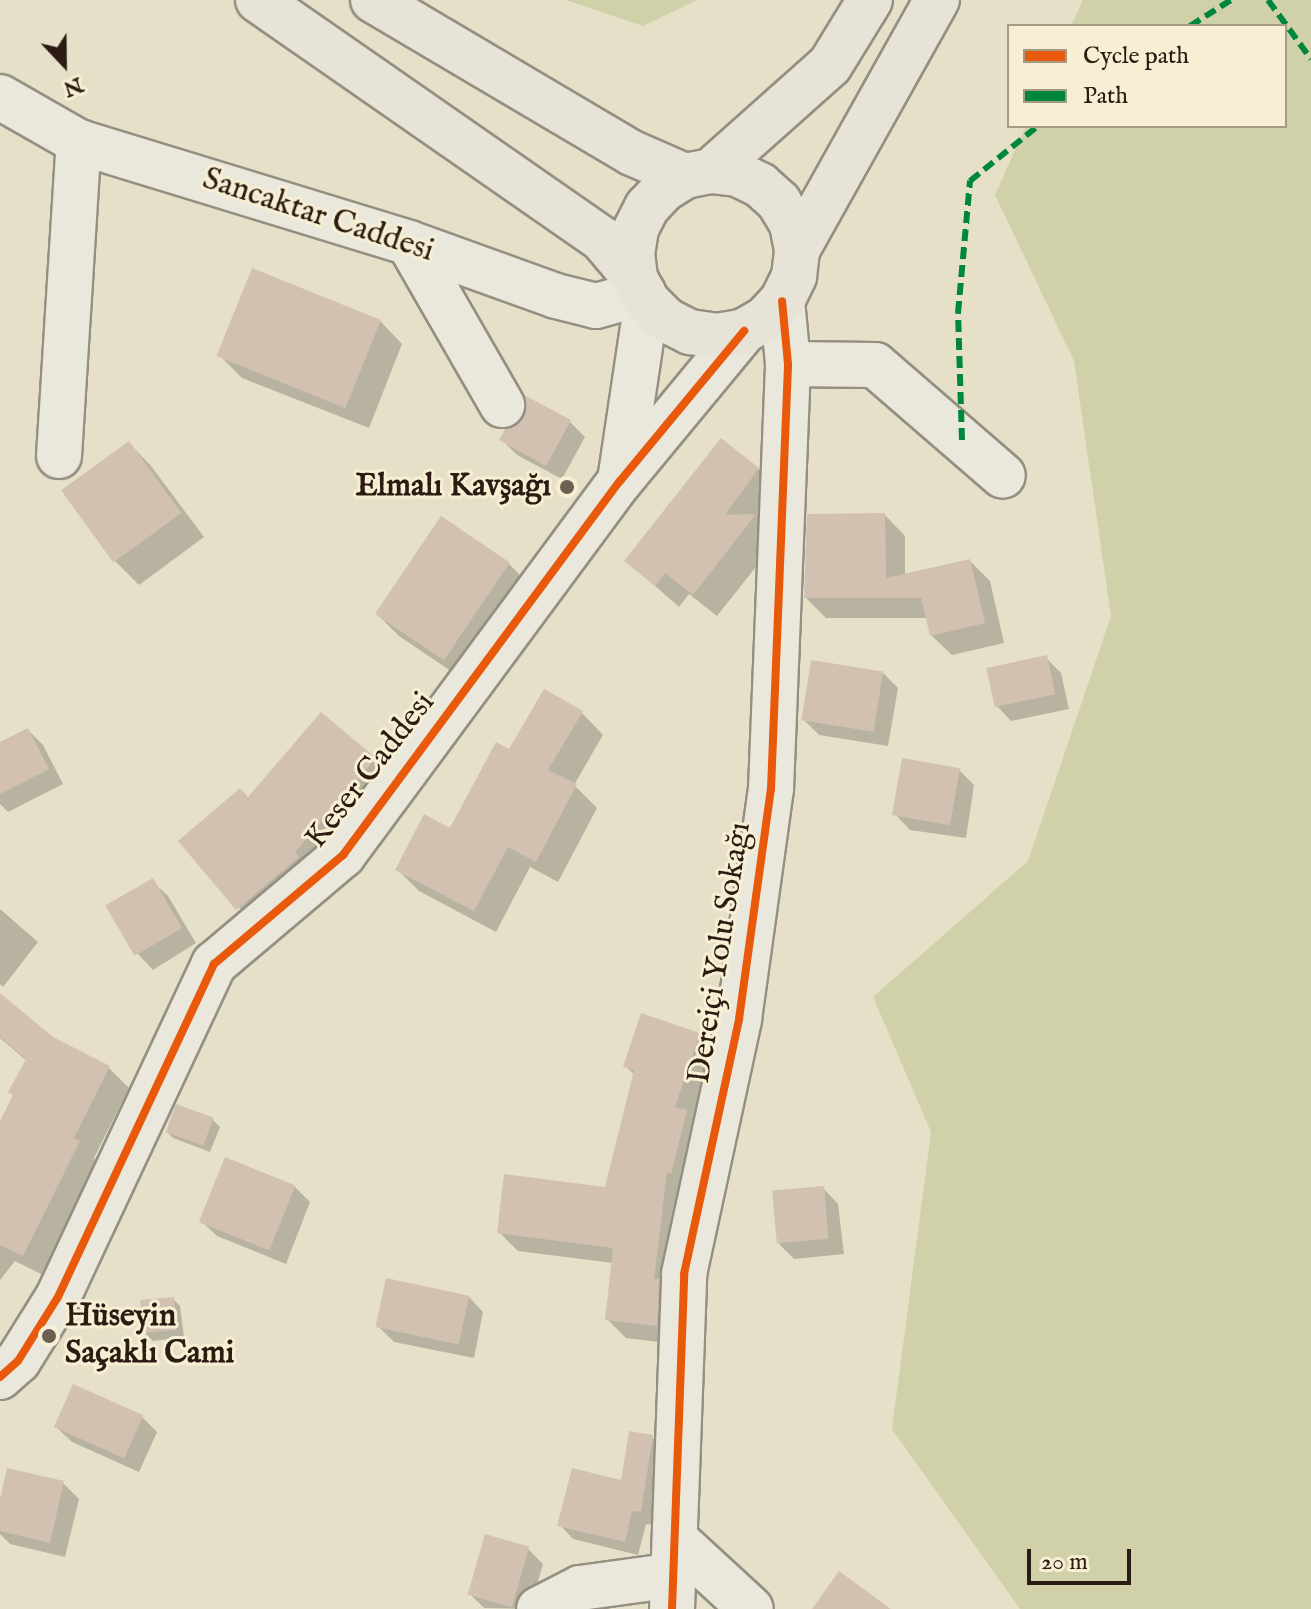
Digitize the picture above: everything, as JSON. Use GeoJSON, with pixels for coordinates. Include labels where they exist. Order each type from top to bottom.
{"type":"FeatureCollection","features":[{"type":"Feature","properties":{"kind":"highway"},"geometry":{"type":"LineString","coordinates":[[258,0],[602,239],[666,320],[690,332],[717,336],[744,331],[765,319],[782,301],[794,276],[797,250],[792,224],[779,202],[760,185],[737,174],[698,174],[632,153],[373,0]]}},
{"type":"Feature","properties":{"kind":"highway"},"geometry":{"type":"LineString","coordinates":[[642,291],[632,253],[636,229],[647,207],[664,189],[698,174],[830,65],[870,0]]}},
{"type":"Feature","properties":{"kind":"highway"},"geometry":{"type":"LineString","coordinates":[[797,250],[937,0]]}},
{"type":"Feature","properties":{"kind":"street","name":"Sancaktar Caddesi"},"geometry":{"type":"LineString","coordinates":[[0,97],[79,142],[409,243],[556,296],[596,306],[642,291]]}},
{"type":"Feature","properties":{"kind":"street"},"geometry":{"type":"LineString","coordinates":[[59,456],[79,142]]}},
{"type":"Feature","properties":{"kind":"street"},"geometry":{"type":"LineString","coordinates":[[409,243],[502,405]]}},
{"type":"Feature","properties":{"kind":"street","name":"Keser Caddesi"},"geometry":{"type":"LineString","coordinates":[[0,1377],[18,1361],[58,1297],[214,964],[343,855],[620,481],[642,291]]}},
{"type":"Feature","properties":{"kind":"street","name":"Dereiçi Yolu Sokağı"},"geometry":{"type":"LineString","coordinates":[[675,1575],[684,1274],[739,1019],[771,789],[788,364],[782,301]]}},
{"type":"Feature","properties":{"kind":"street"},"geometry":{"type":"LineString","coordinates":[[620,481],[744,331]]}},
{"type":"Feature","properties":{"kind":"street"},"geometry":{"type":"LineString","coordinates":[[788,364],[875,365],[1003,476]]}},
{"type":"Feature","properties":{"kind":"street"},"geometry":{"type":"LineString","coordinates":[[539,1609],[580,1588],[675,1575],[751,1609]]}},
{"type":"Feature","properties":{"kind":"green space"},"geometry":{"type":"Polygon","coordinates":[[[566,0],[697,0],[643,26],[566,0]]]}},
{"type":"Feature","properties":{"kind":"green space"},"geometry":{"type":"Polygon","coordinates":[[[1083,0],[1311,0],[1311,1609],[1020,1609],[892,1429],[931,1132],[873,997],[1028,861],[1111,616],[1074,361],[995,195],[1025,128],[1287,128],[1287,24],[1072,24],[1083,0]]]}},
{"type":"Feature","properties":{"kind":"building"},"geometry":{"type":"Polygon","coordinates":[[[252,268],[381,320],[345,408],[216,356],[252,268]]]}},
{"type":"Feature","properties":{"kind":"building"},"geometry":{"type":"Polygon","coordinates":[[[524,395],[571,420],[546,466],[499,440],[505,429],[515,426],[524,417],[524,395]]]}},
{"type":"Feature","properties":{"kind":"building"},"geometry":{"type":"Polygon","coordinates":[[[721,438],[759,468],[725,515],[756,514],[693,595],[665,573],[655,586],[624,561],[721,438]]]}},
{"type":"Feature","properties":{"kind":"building"},"geometry":{"type":"Polygon","coordinates":[[[129,441],[181,513],[113,562],[61,490],[129,441]]]}},
{"type":"Feature","properties":{"kind":"building"},"geometry":{"type":"Polygon","coordinates":[[[885,513],[886,578],[970,559],[985,623],[930,636],[921,598],[804,598],[807,514],[885,513]]]}},
{"type":"Feature","properties":{"kind":"building"},"geometry":{"type":"Polygon","coordinates":[[[441,516],[510,562],[444,660],[375,614],[441,516]]]}},
{"type":"Feature","properties":{"kind":"building"},"geometry":{"type":"Polygon","coordinates":[[[1047,655],[1055,694],[995,707],[986,668],[1047,655]]]}},
{"type":"Feature","properties":{"kind":"building"},"geometry":{"type":"Polygon","coordinates":[[[811,660],[883,671],[874,732],[801,720],[811,660]]]}},
{"type":"Feature","properties":{"kind":"building"},"geometry":{"type":"Polygon","coordinates":[[[544,689],[583,711],[548,770],[577,784],[536,862],[508,847],[474,911],[395,870],[424,814],[450,828],[496,742],[509,749],[544,689]]]}},
{"type":"Feature","properties":{"kind":"building"},"geometry":{"type":"Polygon","coordinates":[[[321,712],[376,758],[295,852],[299,857],[236,910],[178,841],[240,788],[248,797],[321,712]]]}},
{"type":"Feature","properties":{"kind":"building"},"geometry":{"type":"Polygon","coordinates":[[[28,728],[49,769],[0,794],[0,742],[28,728]]]}},
{"type":"Feature","properties":{"kind":"building"},"geometry":{"type":"Polygon","coordinates":[[[902,758],[960,768],[950,825],[892,815],[902,758]]]}},
{"type":"Feature","properties":{"kind":"building"},"geometry":{"type":"Polygon","coordinates":[[[153,878],[182,928],[134,956],[105,906],[153,878]]]}},
{"type":"Feature","properties":{"kind":"building"},"geometry":{"type":"Polygon","coordinates":[[[0,993],[53,1037],[110,1066],[74,1138],[80,1141],[23,1256],[0,1245],[0,1121],[13,1095],[8,1092],[26,1059],[0,1037],[0,993]]]}},
{"type":"Feature","properties":{"kind":"building"},"geometry":{"type":"Polygon","coordinates":[[[641,1013],[700,1033],[675,1107],[687,1110],[671,1174],[667,1173],[654,1279],[659,1279],[657,1326],[605,1320],[613,1248],[497,1233],[504,1174],[605,1187],[634,1070],[623,1067],[641,1013]]]}},
{"type":"Feature","properties":{"kind":"building"},"geometry":{"type":"Polygon","coordinates":[[[176,1104],[214,1118],[203,1146],[166,1132],[176,1104]]]}},
{"type":"Feature","properties":{"kind":"building"},"geometry":{"type":"Polygon","coordinates":[[[225,1157],[295,1185],[269,1250],[199,1222],[225,1157]]]}},
{"type":"Feature","properties":{"kind":"building"},"geometry":{"type":"Polygon","coordinates":[[[824,1186],[829,1239],[777,1243],[772,1191],[824,1186]]]}},
{"type":"Feature","properties":{"kind":"building"},"geometry":{"type":"Polygon","coordinates":[[[386,1278],[469,1296],[459,1345],[376,1327],[386,1278]]]}},
{"type":"Feature","properties":{"kind":"building"},"geometry":{"type":"Polygon","coordinates":[[[174,1297],[177,1330],[143,1333],[140,1300],[174,1297]]]}},
{"type":"Feature","properties":{"kind":"building"},"geometry":{"type":"Polygon","coordinates":[[[73,1384],[143,1415],[124,1458],[54,1427],[73,1384]]]}},
{"type":"Feature","properties":{"kind":"building"},"geometry":{"type":"Polygon","coordinates":[[[629,1431],[653,1435],[641,1512],[632,1511],[625,1542],[557,1526],[572,1468],[621,1480],[629,1431]]]}},
{"type":"Feature","properties":{"kind":"building"},"geometry":{"type":"Polygon","coordinates":[[[7,1468],[64,1481],[50,1543],[0,1531],[0,1499],[7,1468]]]}},
{"type":"Feature","properties":{"kind":"building"},"geometry":{"type":"Polygon","coordinates":[[[485,1534],[529,1547],[512,1607],[468,1595],[485,1534]]]}},
{"type":"Feature","properties":{"kind":"building"},"geometry":{"type":"Polygon","coordinates":[[[839,1571],[891,1609],[812,1609],[839,1571]]]}},
{"type":"Feature","properties":{"kind":"marked path"},"geometry":{"type":"LineString","coordinates":[[1193,24],[1231,0]]}},
{"type":"Feature","properties":{"kind":"marked path"},"geometry":{"type":"LineString","coordinates":[[1268,0],[1285,24]]}},
{"type":"Feature","properties":{"kind":"marked path"},"geometry":{"type":"LineString","coordinates":[[1287,26],[1311,59]]}},
{"type":"Feature","properties":{"kind":"marked path"},"geometry":{"type":"LineString","coordinates":[[962,440],[958,313],[970,181],[1036,128]]}},
{"type":"Feature","properties":{"kind":"cycle path"},"geometry":{"type":"LineString","coordinates":[[672,1609],[684,1274],[739,1019],[771,789],[788,364],[782,301]]}},
{"type":"Feature","properties":{"kind":"cycle path"},"geometry":{"type":"LineString","coordinates":[[0,1377],[18,1361],[58,1297],[214,964],[343,855],[620,481],[744,331]]}},
{"type":"Feature","properties":{"kind":"place","name":"Elmalı Kavşağı"},"geometry":{"type":"Point","coordinates":[567,487]}},
{"type":"Feature","properties":{"kind":"place","name":"Hüseyin Saçaklı Cami"},"geometry":{"type":"Point","coordinates":[49,1336]}}]}
